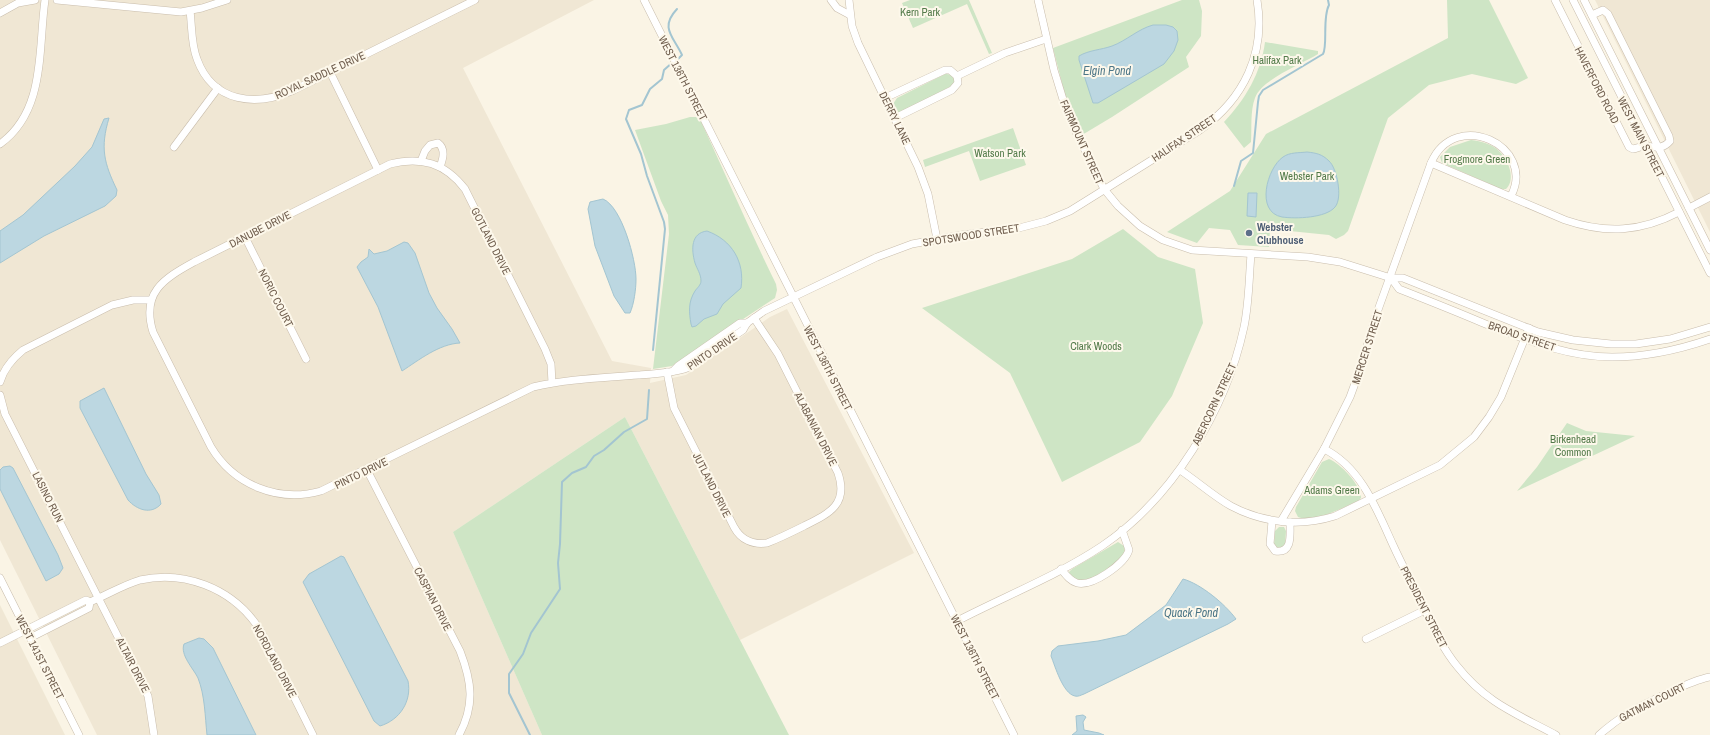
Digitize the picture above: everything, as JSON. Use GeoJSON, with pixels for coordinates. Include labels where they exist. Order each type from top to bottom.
{"type":"FeatureCollection","features":[{"type":"Feature","properties":{"kind":"street"},"geometry":{"type":"LineString","coordinates":[[0,13],[18,3],[35,0]]}},
{"type":"Feature","properties":{"kind":"street"},"geometry":{"type":"LineString","coordinates":[[0,144],[24,119],[34,96],[41,50],[45,0]]}},
{"type":"Feature","properties":{"kind":"street"},"geometry":{"type":"LineString","coordinates":[[57,0],[181,12],[190,11],[227,0]]}},
{"type":"Feature","properties":{"kind":"street","name":"ROYAL SADDLE DRIVE"},"geometry":{"type":"LineString","coordinates":[[190,11],[196,58],[208,80],[218,88],[242,99],[263,100],[284,94],[475,0]]}},
{"type":"Feature","properties":{"kind":"street","name":"WEST 136TH STREET"},"geometry":{"type":"LineString","coordinates":[[644,0],[792,298],[1014,735]]}},
{"type":"Feature","properties":{"kind":"street"},"geometry":{"type":"LineString","coordinates":[[831,0],[836,8],[850,15]]}},
{"type":"Feature","properties":{"kind":"street","name":"DERRY LANE"},"geometry":{"type":"LineString","coordinates":[[849,0],[850,15],[858,43],[895,118],[923,180],[937,239]]}},
{"type":"Feature","properties":{"kind":"street","name":"FAIRMOUNT STREET"},"geometry":{"type":"LineString","coordinates":[[1038,0],[1046,39],[1065,106],[1088,159],[1104,190],[1134,222],[1162,240],[1192,250],[1251,254]]}},
{"type":"Feature","properties":{"kind":"street","name":"HALIFAX STREET"},"geometry":{"type":"LineString","coordinates":[[1104,190],[1200,130],[1212,121],[1232,101],[1241,89],[1248,75],[1257,45],[1259,28],[1257,0]]}},
{"type":"Feature","properties":{"kind":"street","name":"HAVERFORD ROAD"},"geometry":{"type":"LineString","coordinates":[[1555,0],[1628,145],[1633,149],[1653,147]]}},
{"type":"Feature","properties":{"kind":"street","name":"WEST MAIN STREET"},"geometry":{"type":"LineString","coordinates":[[1573,0],[1710,250]]}},
{"type":"Feature","properties":{"kind":"street","name":"WEST MAIN STREET"},"geometry":{"type":"LineString","coordinates":[[1584,0],[1653,147],[1679,212],[1710,273]]}},
{"type":"Feature","properties":{"kind":"street"},"geometry":{"type":"LineString","coordinates":[[1592,15],[1600,11],[1606,12],[1669,136],[1669,142],[1653,147]]}},
{"type":"Feature","properties":{"kind":"street"},"geometry":{"type":"LineString","coordinates":[[957,76],[1005,53],[1046,39]]}},
{"type":"Feature","properties":{"kind":"street"},"geometry":{"type":"LineString","coordinates":[[885,98],[945,70],[950,70],[957,76],[958,83],[952,90],[895,118]]}},
{"type":"Feature","properties":{"kind":"street"},"geometry":{"type":"LineString","coordinates":[[330,72],[378,170]]}},
{"type":"Feature","properties":{"kind":"street"},"geometry":{"type":"LineString","coordinates":[[174,147],[218,88]]}},
{"type":"Feature","properties":{"kind":"street","name":"MERCER STREET"},"geometry":{"type":"LineString","coordinates":[[1281,522],[1324,449],[1350,398],[1361,367],[1374,321],[1391,278],[1431,163],[1436,153],[1452,139],[1469,135],[1486,137],[1501,146],[1511,160],[1516,176],[1516,185],[1511,196]]}},
{"type":"Feature","properties":{"kind":"street"},"geometry":{"type":"LineString","coordinates":[[421,161],[427,148],[432,143],[438,143],[443,150],[443,157],[440,167]]}},
{"type":"Feature","properties":{"kind":"street","name":"GOTLAND DRIVE"},"geometry":{"type":"LineString","coordinates":[[378,170],[390,164],[407,160],[421,161],[440,167],[453,176],[465,189],[545,349],[550,364],[552,383]]}},
{"type":"Feature","properties":{"kind":"street"},"geometry":{"type":"LineString","coordinates":[[1431,163],[1565,220],[1583,226],[1603,229],[1627,228],[1651,224],[1679,212]]}},
{"type":"Feature","properties":{"kind":"street","name":"DANUBE DRIVE"},"geometry":{"type":"LineString","coordinates":[[151,300],[164,281],[171,274],[378,170]]}},
{"type":"Feature","properties":{"kind":"street","name":"SPOTSWOOD STREET"},"geometry":{"type":"LineString","coordinates":[[792,298],[876,257],[912,244],[971,233],[1005,230],[1046,222],[1070,211],[1104,190]]}},
{"type":"Feature","properties":{"kind":"street"},"geometry":{"type":"LineString","coordinates":[[1688,208],[1710,197]]}},
{"type":"Feature","properties":{"kind":"street","name":"NORIC COURT"},"geometry":{"type":"LineString","coordinates":[[245,237],[306,359]]}},
{"type":"Feature","properties":{"kind":"street","name":"BROAD STREET"},"geometry":{"type":"LineString","coordinates":[[1251,254],[1308,257],[1340,262],[1391,278],[1403,278],[1529,328],[1573,340],[1623,345],[1647,343],[1670,339],[1710,327]]}},
{"type":"Feature","properties":{"kind":"street","name":"ABERCORN STREET"},"geometry":{"type":"LineString","coordinates":[[957,621],[1061,569],[1102,546],[1148,506],[1180,470],[1209,420],[1235,361],[1247,308],[1251,254]]}},
{"type":"Feature","properties":{"kind":"street","name":"BROAD STREET"},"geometry":{"type":"LineString","coordinates":[[1391,278],[1399,289],[1524,339],[1544,346],[1579,354],[1612,357],[1673,351],[1710,339]]}},
{"type":"Feature","properties":{"kind":"street","name":"PINTO DRIVE"},"geometry":{"type":"LineString","coordinates":[[151,300],[150,322],[159,344],[211,447],[221,462],[235,476],[251,485],[265,491],[296,496],[308,495],[330,488],[524,391],[552,383],[681,371],[743,330],[747,323],[764,311],[792,298]]}},
{"type":"Feature","properties":{"kind":"street"},"geometry":{"type":"LineString","coordinates":[[0,382],[6,367],[13,357],[23,350],[112,305],[133,300],[151,300]]}},
{"type":"Feature","properties":{"kind":"street","name":"ALABANIAN DRIVE"},"geometry":{"type":"LineString","coordinates":[[754,318],[778,354],[838,474],[842,486],[840,498],[830,512],[799,528]]}},
{"type":"Feature","properties":{"kind":"street"},"geometry":{"type":"LineString","coordinates":[[1180,470],[1230,505],[1251,515],[1281,522],[1324,519],[1371,499],[1440,465],[1474,437],[1489,418],[1501,397],[1529,328]]}},
{"type":"Feature","properties":{"kind":"street","name":"JUTLAND DRIVE"},"geometry":{"type":"LineString","coordinates":[[670,371],[674,408],[737,532],[745,540],[762,544],[773,541],[799,528]]}},
{"type":"Feature","properties":{"kind":"street","name":"LASINO RUN"},"geometry":{"type":"LineString","coordinates":[[0,395],[5,414],[99,598]]}},
{"type":"Feature","properties":{"kind":"street","name":"PRESIDENT STREET"},"geometry":{"type":"LineString","coordinates":[[1324,449],[1331,452],[1360,480],[1450,657],[1474,684],[1501,707],[1556,735]]}},
{"type":"Feature","properties":{"kind":"street","name":"CASPIAN DRIVE"},"geometry":{"type":"LineString","coordinates":[[367,470],[460,652],[465,666],[470,692],[470,704],[459,735]]}},
{"type":"Feature","properties":{"kind":"street"},"geometry":{"type":"LineString","coordinates":[[1272,521],[1270,544],[1276,551],[1280,552],[1288,547],[1290,522]]}},
{"type":"Feature","properties":{"kind":"street"},"geometry":{"type":"LineString","coordinates":[[1061,569],[1073,581],[1083,583],[1094,581],[1116,567],[1125,559],[1129,550],[1122,530]]}},
{"type":"Feature","properties":{"kind":"street","name":"WEST 141ST STREET"},"geometry":{"type":"LineString","coordinates":[[0,578],[79,735]]}},
{"type":"Feature","properties":{"kind":"street","name":"NORDLAND DRIVE"},"geometry":{"type":"LineString","coordinates":[[26,630],[86,600],[90,602],[131,583],[155,578],[181,578],[206,585],[220,592],[244,610],[256,625],[313,735]]}},
{"type":"Feature","properties":{"kind":"street","name":"ALTAIR DRIVE"},"geometry":{"type":"LineString","coordinates":[[99,598],[148,696],[154,735]]}},
{"type":"Feature","properties":{"kind":"street","name":"NORDLAND DRIVE"},"geometry":{"type":"LineString","coordinates":[[30,638],[89,608],[90,602]]}},
{"type":"Feature","properties":{"kind":"street"},"geometry":{"type":"LineString","coordinates":[[1366,638],[1425,610]]}},
{"type":"Feature","properties":{"kind":"street"},"geometry":{"type":"LineString","coordinates":[[0,643],[26,630]]}},
{"type":"Feature","properties":{"kind":"street","name":"GATMAN COURT"},"geometry":{"type":"LineString","coordinates":[[1599,735],[1621,717],[1632,711],[1690,683],[1710,677]]}},
{"type":"Feature","properties":{"kind":"shaded area"},"geometry":{"type":"Polygon","coordinates":[[[0,0],[594,0],[463,68],[612,361],[651,368],[650,383],[686,375],[770,317],[787,309],[914,553],[740,640],[625,417],[453,532],[542,735],[97,735],[0,540],[0,0]]]}},
{"type":"Feature","properties":{"kind":"shaded area"},"geometry":{"type":"Polygon","coordinates":[[[1595,0],[1710,0],[1710,232],[1595,0]]]}},
{"type":"Feature","properties":{"kind":"shaded area"},"geometry":{"type":"Polygon","coordinates":[[[0,605],[65,735],[0,735],[0,605]]]}},
{"type":"Feature","properties":{"kind":"green space","name":"Kern Park"},"geometry":{"type":"Polygon","coordinates":[[[910,0],[969,0],[992,53],[989,54],[967,4],[913,28],[902,3],[910,0]]]}},
{"type":"Feature","properties":{"kind":"green space"},"geometry":{"type":"Polygon","coordinates":[[[1182,0],[1199,0],[1202,11],[1201,36],[1186,57],[1189,67],[1082,135],[1066,99],[1053,48],[1182,0]]]}},
{"type":"Feature","properties":{"kind":"green space","name":"Webster Park"},"geometry":{"type":"Polygon","coordinates":[[[1447,0],[1489,0],[1528,78],[1516,84],[1472,74],[1429,85],[1388,118],[1348,231],[1344,235],[1336,239],[1329,235],[1270,229],[1269,247],[1238,245],[1230,230],[1209,228],[1197,243],[1167,232],[1230,191],[1266,134],[1448,38],[1447,0]]]}},
{"type":"Feature","properties":{"kind":"green space","name":"Halifax Park"},"geometry":{"type":"Polygon","coordinates":[[[1265,42],[1318,51],[1318,54],[1274,78],[1259,91],[1252,108],[1251,142],[1244,148],[1224,122],[1239,105],[1251,85],[1260,64],[1265,42]]]}},
{"type":"Feature","properties":{"kind":"green space"},"geometry":{"type":"Polygon","coordinates":[[[945,74],[950,75],[954,79],[954,86],[900,113],[895,110],[893,104],[897,98],[945,74]]]}},
{"type":"Feature","properties":{"kind":"green space"},"geometry":{"type":"Polygon","coordinates":[[[690,117],[699,117],[776,284],[777,290],[775,298],[672,366],[653,369],[669,234],[668,215],[661,201],[635,130],[666,124],[690,117]]]}},
{"type":"Feature","properties":{"kind":"green space","name":"Watson Park"},"geometry":{"type":"Polygon","coordinates":[[[1013,128],[1026,165],[980,181],[969,151],[925,167],[923,160],[1013,128]]]}},
{"type":"Feature","properties":{"kind":"green space","name":"Frogmore Green"},"geometry":{"type":"Polygon","coordinates":[[[1471,140],[1483,142],[1497,149],[1506,160],[1510,170],[1511,181],[1506,189],[1501,189],[1442,163],[1440,157],[1450,147],[1471,140]]]}},
{"type":"Feature","properties":{"kind":"green space","name":"Clark Woods"},"geometry":{"type":"Polygon","coordinates":[[[1123,229],[1158,257],[1195,269],[1203,323],[1172,396],[1140,442],[1062,482],[1010,373],[922,308],[1072,259],[1123,229]]]}},
{"type":"Feature","properties":{"kind":"green space"},"geometry":{"type":"Polygon","coordinates":[[[625,417],[789,735],[542,735],[453,532],[625,417]]]}},
{"type":"Feature","properties":{"kind":"green space","name":"Birkenhead Common"},"geometry":{"type":"Polygon","coordinates":[[[1567,423],[1586,431],[1635,436],[1517,491],[1537,467],[1567,423]]]}},
{"type":"Feature","properties":{"kind":"green space","name":"Adams Green"},"geometry":{"type":"Polygon","coordinates":[[[1329,459],[1339,465],[1350,476],[1358,487],[1361,498],[1358,501],[1337,511],[1320,517],[1305,519],[1298,517],[1295,511],[1296,507],[1322,462],[1329,459]]]}},
{"type":"Feature","properties":{"kind":"green space"},"geometry":{"type":"Polygon","coordinates":[[[1279,527],[1284,527],[1286,531],[1285,547],[1279,550],[1274,545],[1275,531],[1279,527]]]}},
{"type":"Feature","properties":{"kind":"green space"},"geometry":{"type":"Polygon","coordinates":[[[1118,542],[1124,546],[1125,552],[1117,563],[1089,580],[1079,581],[1070,576],[1069,572],[1072,569],[1118,542]]]}},
{"type":"Feature","properties":{"kind":"water","name":"Elgin Pond"},"geometry":{"type":"Polygon","coordinates":[[[1153,25],[1166,25],[1173,27],[1177,31],[1178,40],[1174,51],[1164,64],[1098,103],[1093,103],[1079,56],[1087,52],[1112,46],[1142,29],[1153,25]]]}},
{"type":"Feature","properties":{"kind":"water"},"geometry":{"type":"Polygon","coordinates":[[[109,118],[104,147],[106,163],[117,190],[116,196],[105,206],[44,236],[0,263],[0,231],[23,215],[75,166],[92,147],[104,119],[109,118]]]}},
{"type":"Feature","properties":{"kind":"water"},"geometry":{"type":"Polygon","coordinates":[[[1307,152],[1321,155],[1332,165],[1337,176],[1339,190],[1337,203],[1331,211],[1318,216],[1303,218],[1282,217],[1274,213],[1269,207],[1266,199],[1266,189],[1272,170],[1286,155],[1307,152]]]}},
{"type":"Feature","properties":{"kind":"water"},"geometry":{"type":"Polygon","coordinates":[[[1248,193],[1257,193],[1256,217],[1247,216],[1248,193]]]}},
{"type":"Feature","properties":{"kind":"water"},"geometry":{"type":"Polygon","coordinates":[[[603,199],[610,204],[616,212],[631,247],[634,260],[636,287],[630,313],[625,313],[614,296],[595,246],[588,209],[590,202],[603,199]]]}},
{"type":"Feature","properties":{"kind":"water"},"geometry":{"type":"Polygon","coordinates":[[[707,231],[723,240],[735,253],[741,269],[741,288],[723,304],[717,314],[704,319],[696,326],[692,327],[690,303],[701,281],[695,263],[693,247],[695,238],[702,232],[707,231]]]}},
{"type":"Feature","properties":{"kind":"water"},"geometry":{"type":"Polygon","coordinates":[[[404,242],[408,243],[415,253],[429,293],[460,343],[437,349],[402,371],[378,307],[357,267],[368,257],[369,249],[374,254],[387,251],[404,242]]]}},
{"type":"Feature","properties":{"kind":"water"},"geometry":{"type":"Polygon","coordinates":[[[104,388],[146,474],[159,495],[161,504],[153,509],[140,509],[128,500],[80,408],[80,401],[104,388]]]}},
{"type":"Feature","properties":{"kind":"water"},"geometry":{"type":"Polygon","coordinates":[[[10,466],[13,468],[58,555],[63,568],[59,574],[46,581],[0,489],[0,470],[3,467],[10,466]]]}},
{"type":"Feature","properties":{"kind":"water"},"geometry":{"type":"Polygon","coordinates":[[[341,556],[344,557],[408,681],[408,696],[403,709],[393,719],[380,726],[374,721],[303,582],[309,574],[341,556]]]}},
{"type":"Feature","properties":{"kind":"water","name":"Quack Pond"},"geometry":{"type":"Polygon","coordinates":[[[1183,579],[1197,585],[1212,595],[1226,607],[1236,619],[1084,694],[1076,696],[1067,690],[1060,679],[1051,656],[1052,651],[1058,646],[1098,641],[1126,635],[1166,605],[1183,579]]]}},
{"type":"Feature","properties":{"kind":"water"},"geometry":{"type":"Polygon","coordinates":[[[199,638],[204,639],[213,648],[256,735],[207,735],[202,692],[198,678],[185,657],[183,648],[184,644],[199,638]]]}},
{"type":"Feature","properties":{"kind":"water"},"geometry":{"type":"Polygon","coordinates":[[[1083,715],[1086,717],[1083,722],[1084,730],[1104,735],[1072,735],[1077,731],[1076,716],[1083,715]]]}},
{"type":"Feature","properties":{"kind":"waterway"},"geometry":{"type":"LineString","coordinates":[[1234,186],[1241,161],[1253,153],[1258,102],[1259,96],[1263,90],[1323,54],[1326,17],[1329,5],[1328,0]]}},
{"type":"Feature","properties":{"kind":"waterway"},"geometry":{"type":"LineString","coordinates":[[677,9],[669,22],[669,27],[672,38],[682,55],[677,60]]}},
{"type":"Feature","properties":{"kind":"waterway"},"geometry":{"type":"LineString","coordinates":[[653,350],[665,229],[641,154],[626,119],[629,110],[642,105],[650,89],[662,79],[664,70],[673,62]]}},
{"type":"Feature","properties":{"kind":"waterway"},"geometry":{"type":"LineString","coordinates":[[530,735],[509,693],[509,674],[523,654],[531,633],[560,589],[558,563],[562,482],[572,473],[586,467],[594,456],[604,450],[624,432],[647,419],[649,390]]}},
{"type":"Feature","properties":{"kind":"place","name":"Webster Clubhouse"},"geometry":{"type":"Point","coordinates":[1249,233]}}]}
